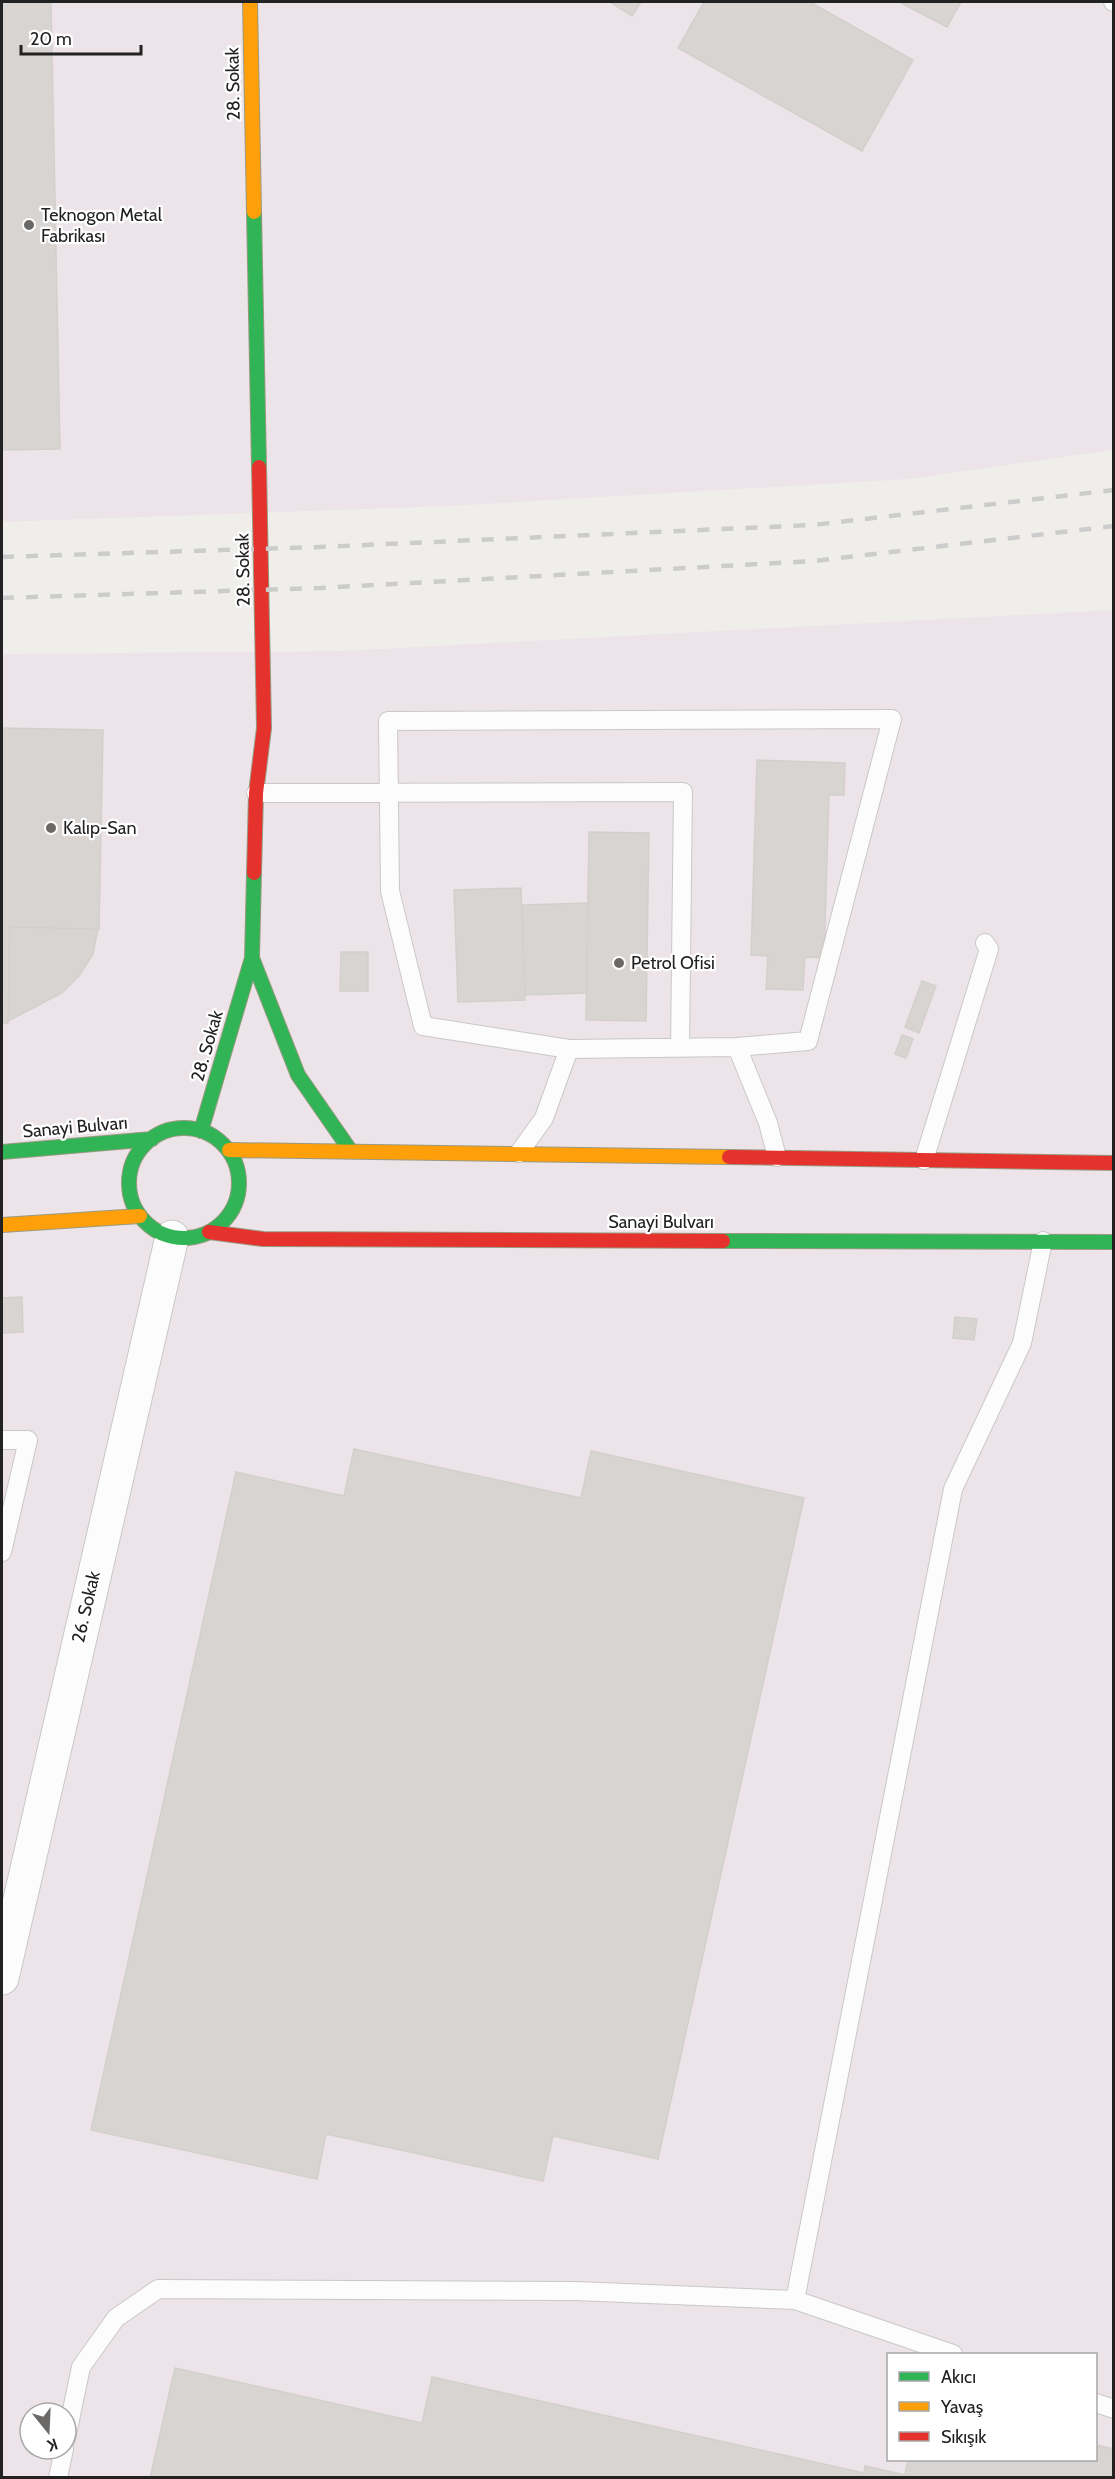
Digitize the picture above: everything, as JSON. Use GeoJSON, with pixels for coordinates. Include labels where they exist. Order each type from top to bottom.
{"type":"FeatureCollection","features":[{"type":"Feature","properties":{"kind":"main road","name":"28. Sokak"},"geometry":{"type":"LineString","coordinates":[[201,1131],[252,958],[256,793],[264,728],[250,2]]}},
{"type":"Feature","properties":{"kind":"main road"},"geometry":{"type":"LineString","coordinates":[[252,958],[298,1075],[350,1150]]}},
{"type":"Feature","properties":{"kind":"main road"},"geometry":{"type":"LineString","coordinates":[[184,1128],[201,1131],[216,1138],[229,1150],[237,1167],[240,1186],[235,1205],[225,1221],[209,1232],[191,1237],[172,1237],[154,1229],[140,1216],[132,1201],[129,1184],[132,1167],[139,1151],[152,1139],[167,1131],[184,1128]]}},
{"type":"Feature","properties":{"kind":"main road","name":"Sanayi Bulvarı"},"geometry":{"type":"LineString","coordinates":[[2,1152],[152,1139]]}},
{"type":"Feature","properties":{"kind":"main road"},"geometry":{"type":"LineString","coordinates":[[229,1150],[519,1152],[1113,1163]]}},
{"type":"Feature","properties":{"kind":"main road"},"geometry":{"type":"LineString","coordinates":[[2,1225],[140,1216]]}},
{"type":"Feature","properties":{"kind":"main road","name":"Sanayi Bulvarı"},"geometry":{"type":"LineString","coordinates":[[209,1232],[263,1239],[1113,1242]]}},
{"type":"Feature","properties":{"kind":"street","name":"26. Sokak"},"geometry":{"type":"LineString","coordinates":[[2,1978],[172,1237]]}},
{"type":"Feature","properties":{"kind":"lane"},"geometry":{"type":"LineString","coordinates":[[892,719],[808,1041],[736,1047],[569,1049],[423,1026],[390,891],[387,793],[388,721],[892,719]]}},
{"type":"Feature","properties":{"kind":"lane"},"geometry":{"type":"LineString","coordinates":[[256,793],[683,792],[680,1048]]}},
{"type":"Feature","properties":{"kind":"lane"},"geometry":{"type":"LineString","coordinates":[[924,1160],[989,949],[985,943]]}},
{"type":"Feature","properties":{"kind":"lane"},"geometry":{"type":"LineString","coordinates":[[736,1047],[768,1123],[777,1157]]}},
{"type":"Feature","properties":{"kind":"lane"},"geometry":{"type":"LineString","coordinates":[[519,1152],[544,1118],[569,1049]]}},
{"type":"Feature","properties":{"kind":"lane"},"geometry":{"type":"LineString","coordinates":[[795,2300],[953,1490],[1022,1343],[1043,1240]]}},
{"type":"Feature","properties":{"kind":"lane"},"geometry":{"type":"LineString","coordinates":[[2,1440],[28,1440],[2,1552]]}},
{"type":"Feature","properties":{"kind":"lane"},"geometry":{"type":"LineString","coordinates":[[74,2401],[81,2367],[116,2318],[158,2289],[576,2291],[795,2300],[947,2353]]}},
{"type":"Feature","properties":{"kind":"lane"},"geometry":{"type":"LineString","coordinates":[[1097,2404],[1113,2409]]}},
{"type":"Feature","properties":{"kind":"lane"},"geometry":{"type":"LineString","coordinates":[[58,2478],[62,2461]]}},
{"type":"Feature","properties":{"kind":"shaded area"},"geometry":{"type":"Polygon","coordinates":[[[2,2],[1113,2],[1113,450],[909,479],[450,506],[2,522],[2,2]]]}},
{"type":"Feature","properties":{"kind":"shaded area"},"geometry":{"type":"Polygon","coordinates":[[[1113,610],[1113,2477],[2,2477],[2,654],[343,651],[1113,610]]]}},
{"type":"Feature","properties":{"kind":"building","name":"Teknogon Metal Fabrikası"},"geometry":{"type":"Polygon","coordinates":[[[2,2],[51,2],[60,449],[2,450],[2,2]]]}},
{"type":"Feature","properties":{"kind":"building"},"geometry":{"type":"Polygon","coordinates":[[[610,2],[641,2],[632,16],[610,2]]]}},
{"type":"Feature","properties":{"kind":"building"},"geometry":{"type":"Polygon","coordinates":[[[704,2],[810,2],[913,60],[862,151],[678,48],[704,2]]]}},
{"type":"Feature","properties":{"kind":"building"},"geometry":{"type":"Polygon","coordinates":[[[899,2],[961,2],[947,27],[899,2]]]}},
{"type":"Feature","properties":{"kind":"building","name":"Kalıp-San"},"geometry":{"type":"Polygon","coordinates":[[[2,728],[103,730],[99,929],[10,927],[8,1023],[2,1023],[2,728]]]}},
{"type":"Feature","properties":{"kind":"building"},"geometry":{"type":"Polygon","coordinates":[[[757,760],[845,763],[844,795],[829,795],[824,958],[805,957],[803,990],[766,989],[768,956],[751,955],[757,760]]]}},
{"type":"Feature","properties":{"kind":"building"},"geometry":{"type":"Polygon","coordinates":[[[589,832],[649,833],[646,1021],[586,1020],[589,832]]]}},
{"type":"Feature","properties":{"kind":"building"},"geometry":{"type":"Polygon","coordinates":[[[521,888],[525,1000],[458,1002],[454,890],[521,888]]]}},
{"type":"Feature","properties":{"kind":"building"},"geometry":{"type":"Polygon","coordinates":[[[588,903],[587,993],[525,995],[522,905],[588,903]]]}},
{"type":"Feature","properties":{"kind":"building"},"geometry":{"type":"Polygon","coordinates":[[[10,927],[98,929],[93,954],[79,976],[62,993],[8,1021],[10,927]]]}},
{"type":"Feature","properties":{"kind":"building"},"geometry":{"type":"Polygon","coordinates":[[[341,952],[368,952],[368,991],[340,991],[341,952]]]}},
{"type":"Feature","properties":{"kind":"building"},"geometry":{"type":"Polygon","coordinates":[[[922,981],[936,986],[919,1033],[905,1027],[922,981]]]}},
{"type":"Feature","properties":{"kind":"building"},"geometry":{"type":"Polygon","coordinates":[[[902,1035],[913,1039],[906,1058],[895,1054],[902,1035]]]}},
{"type":"Feature","properties":{"kind":"building"},"geometry":{"type":"Polygon","coordinates":[[[22,1297],[23,1332],[2,1333],[2,1298],[22,1297]]]}},
{"type":"Feature","properties":{"kind":"building"},"geometry":{"type":"Polygon","coordinates":[[[955,1317],[977,1319],[974,1340],[953,1338],[955,1317]]]}},
{"type":"Feature","properties":{"kind":"building"},"geometry":{"type":"Polygon","coordinates":[[[354,1449],[581,1498],[591,1451],[804,1498],[658,2159],[553,2136],[543,2181],[326,2134],[317,2179],[91,2130],[236,1472],[344,1496],[354,1449]]]}},
{"type":"Feature","properties":{"kind":"building"},"geometry":{"type":"Polygon","coordinates":[[[175,2368],[422,2423],[432,2377],[864,2473],[865,2466],[905,2475],[908,2461],[1097,2461],[1097,2445],[1114,2449],[1114,2478],[150,2478],[175,2368]]]}},
{"type":"Feature","properties":{"kind":"railway"},"geometry":{"type":"LineString","coordinates":[[2,557],[320,547],[813,525],[1114,490]]}},
{"type":"Feature","properties":{"kind":"railway"},"geometry":{"type":"LineString","coordinates":[[2,598],[320,588],[814,561],[1114,526]]}},
{"type":"Feature","properties":{"kind":"traffic: fast"},"geometry":{"type":"LineString","coordinates":[[254,212],[259,467]]}},
{"type":"Feature","properties":{"kind":"traffic: fast"},"geometry":{"type":"LineString","coordinates":[[201,1131],[252,958],[254,873]]}},
{"type":"Feature","properties":{"kind":"traffic: fast"},"geometry":{"type":"LineString","coordinates":[[252,958],[298,1075],[350,1150]]}},
{"type":"Feature","properties":{"kind":"traffic: fast"},"geometry":{"type":"LineString","coordinates":[[184,1128],[205,1133],[223,1144],[234,1162],[239,1183],[234,1204],[223,1222],[205,1233],[184,1238],[163,1233],[145,1222],[134,1204],[129,1183],[134,1162],[145,1144],[163,1133],[184,1128]]}},
{"type":"Feature","properties":{"kind":"traffic: fast"},"geometry":{"type":"LineString","coordinates":[[2,1152],[152,1139]]}},
{"type":"Feature","properties":{"kind":"traffic: fast"},"geometry":{"type":"LineString","coordinates":[[723,1241],[1114,1242]]}},
{"type":"Feature","properties":{"kind":"traffic: slow"},"geometry":{"type":"LineString","coordinates":[[250,2],[254,212]]}},
{"type":"Feature","properties":{"kind":"traffic: slow"},"geometry":{"type":"LineString","coordinates":[[229,1150],[729,1157]]}},
{"type":"Feature","properties":{"kind":"traffic: slow"},"geometry":{"type":"LineString","coordinates":[[2,1225],[140,1216]]}},
{"type":"Feature","properties":{"kind":"traffic: jam"},"geometry":{"type":"LineString","coordinates":[[254,873],[256,793],[264,728],[259,467]]}},
{"type":"Feature","properties":{"kind":"traffic: jam"},"geometry":{"type":"LineString","coordinates":[[729,1157],[1114,1163]]}},
{"type":"Feature","properties":{"kind":"traffic: jam"},"geometry":{"type":"LineString","coordinates":[[209,1232],[263,1239],[723,1241]]}},
{"type":"Feature","properties":{"kind":"place","name":"Teknogon Metal Fabrikası"},"geometry":{"type":"Point","coordinates":[29,225]}},
{"type":"Feature","properties":{"kind":"place","name":"Kalıp-San"},"geometry":{"type":"Point","coordinates":[51,828]}},
{"type":"Feature","properties":{"kind":"place","name":"Petrol Ofisi"},"geometry":{"type":"Point","coordinates":[619,963]}}]}
